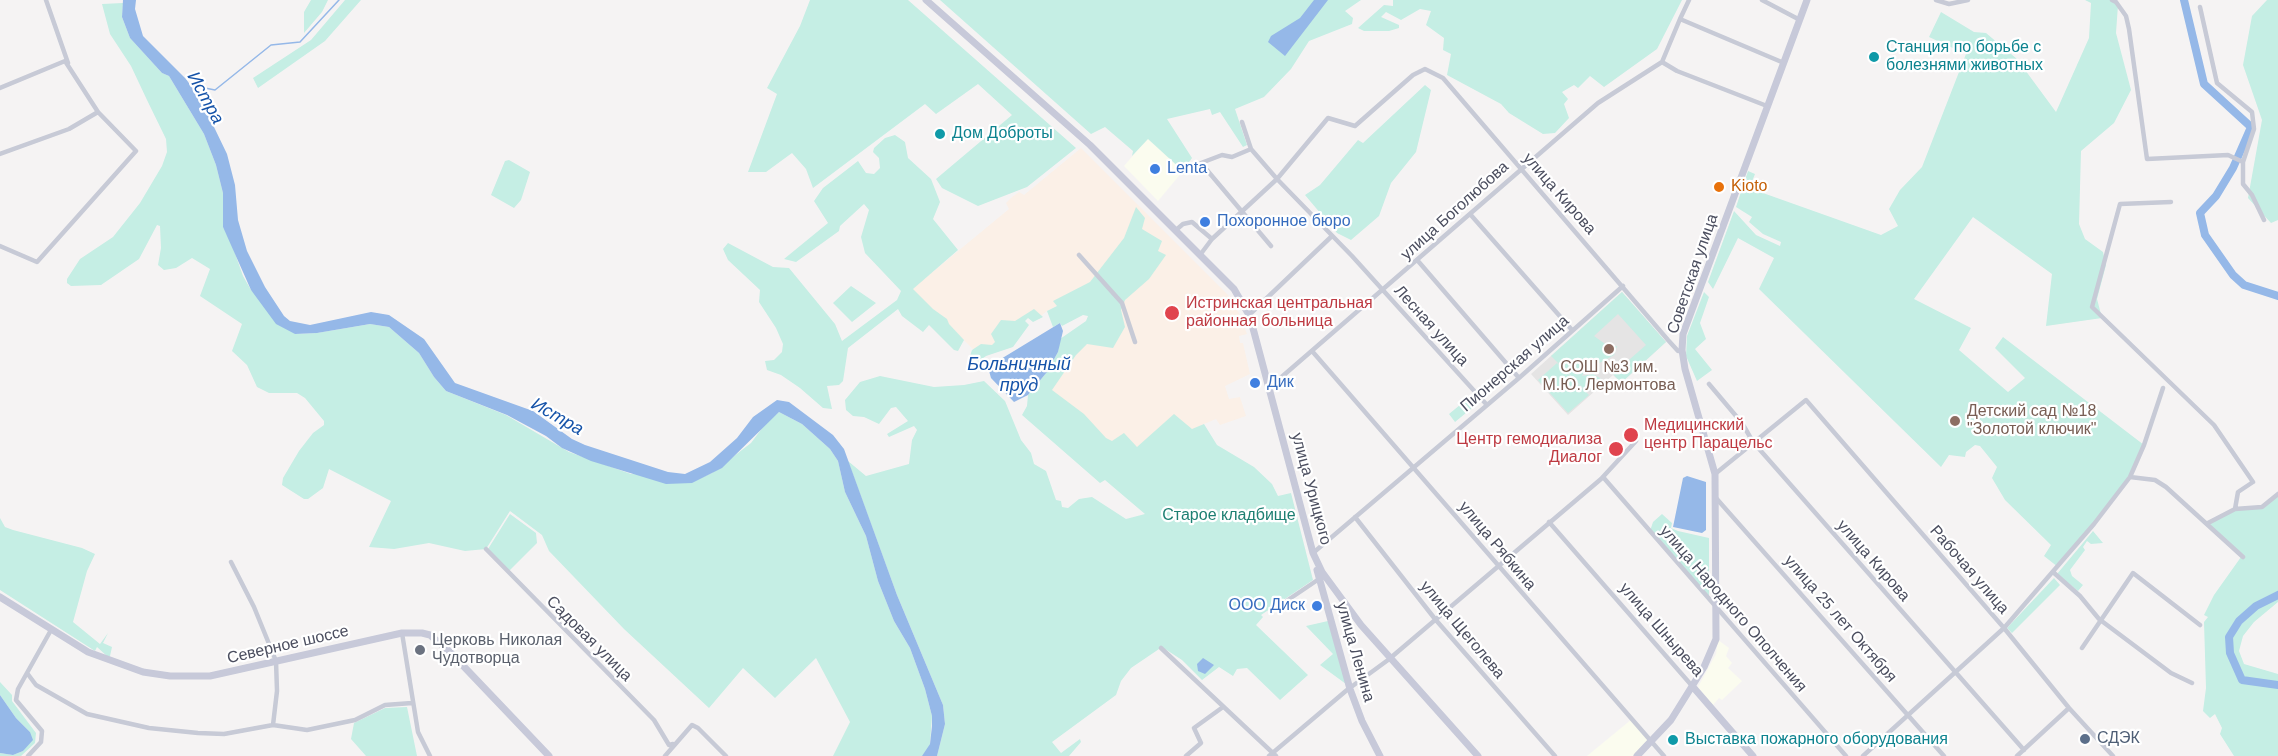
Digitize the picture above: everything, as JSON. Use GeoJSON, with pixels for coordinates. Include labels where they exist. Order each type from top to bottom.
{"type":"FeatureCollection","features":[{"type":"Feature","properties":{"kind":"main road","name":"улица Урицкого"},"geometry":{"type":"LineString","coordinates":[[926,0],[1090,145],[1234,289],[1249,315],[1313,553]]}},
{"type":"Feature","properties":{"kind":"main road","name":"Советская улица"},"geometry":{"type":"LineString","coordinates":[[1637,756],[1652,742],[1693,687],[1713,649],[1718,628],[1715,474],[1682,350],[1683,334],[1807,0]]}},
{"type":"Feature","properties":{"kind":"main road","name":"улица Ленина"},"geometry":{"type":"LineString","coordinates":[[1313,553],[1322,577],[1350,689],[1362,721],[1380,756]]}},
{"type":"Feature","properties":{"kind":"main road"},"geometry":{"type":"LineString","coordinates":[[1322,577],[1478,756]]}},
{"type":"Feature","properties":{"kind":"main road"},"geometry":{"type":"LineString","coordinates":[[1324,591],[1325,585],[1334,591]]}},
{"type":"Feature","properties":{"kind":"main road","name":"Северное шоссе"},"geometry":{"type":"LineString","coordinates":[[0,597],[51,630],[112,662],[170,676],[210,676],[402,633],[422,633],[438,641],[549,756]]}},
{"type":"Feature","properties":{"kind":"main road","name":"улица Шнырева"},"geometry":{"type":"LineString","coordinates":[[1693,687],[1753,756]]}},
{"type":"Feature","properties":{"kind":"street"},"geometry":{"type":"LineString","coordinates":[[0,246],[37,262],[135,155],[134,148],[98,112],[69,64],[46,0]]}},
{"type":"Feature","properties":{"kind":"street"},"geometry":{"type":"LineString","coordinates":[[1689,0],[1662,62],[1677,71],[1767,106]]}},
{"type":"Feature","properties":{"kind":"street"},"geometry":{"type":"LineString","coordinates":[[1762,0],[1800,20]]}},
{"type":"Feature","properties":{"kind":"street"},"geometry":{"type":"LineString","coordinates":[[1936,0],[1949,4],[1968,0]]}},
{"type":"Feature","properties":{"kind":"street"},"geometry":{"type":"LineString","coordinates":[[2112,0],[2126,16],[2129,29],[2147,159],[2233,157],[2243,162]]}},
{"type":"Feature","properties":{"kind":"street"},"geometry":{"type":"LineString","coordinates":[[2200,7],[2217,83],[2252,112],[2254,129],[2243,162],[2243,184],[2252,195],[2264,220]]}},
{"type":"Feature","properties":{"kind":"street"},"geometry":{"type":"LineString","coordinates":[[1680,20],[1784,63]]}},
{"type":"Feature","properties":{"kind":"street"},"geometry":{"type":"LineString","coordinates":[[0,88],[60,62],[69,64]]}},
{"type":"Feature","properties":{"kind":"street","name":"улица Боголюбова"},"geometry":{"type":"LineString","coordinates":[[1270,387],[1598,103],[1662,62]]}},
{"type":"Feature","properties":{"kind":"street","name":"улица Кирова"},"geometry":{"type":"LineString","coordinates":[[1277,179],[1328,118],[1355,126],[1413,75],[1425,69],[1443,78],[1668,340],[1678,351],[1682,350]]}},
{"type":"Feature","properties":{"kind":"street"},"geometry":{"type":"LineString","coordinates":[[0,154],[69,129],[98,112]]}},
{"type":"Feature","properties":{"kind":"street"},"geometry":{"type":"LineString","coordinates":[[1242,122],[1251,149],[1232,157],[1222,155],[1201,163],[1271,246]]}},
{"type":"Feature","properties":{"kind":"street","name":"Лесная улица"},"geometry":{"type":"LineString","coordinates":[[1251,149],[1383,290],[1486,405]]}},
{"type":"Feature","properties":{"kind":"street"},"geometry":{"type":"LineString","coordinates":[[1200,255],[1212,239],[1242,214],[1277,179]]}},
{"type":"Feature","properties":{"kind":"street"},"geometry":{"type":"LineString","coordinates":[[2171,202],[2120,204],[2092,307],[2214,425],[2253,482],[2238,492],[2235,509]]}},
{"type":"Feature","properties":{"kind":"street"},"geometry":{"type":"LineString","coordinates":[[1470,214],[1572,330]]}},
{"type":"Feature","properties":{"kind":"street"},"geometry":{"type":"LineString","coordinates":[[1176,230],[1183,224],[1192,222],[1212,239]]}},
{"type":"Feature","properties":{"kind":"street"},"geometry":{"type":"LineString","coordinates":[[1249,315],[1332,236]]}},
{"type":"Feature","properties":{"kind":"street"},"geometry":{"type":"LineString","coordinates":[[1079,255],[1122,303],[1135,342]]}},
{"type":"Feature","properties":{"kind":"street"},"geometry":{"type":"LineString","coordinates":[[1418,261],[1520,378]]}},
{"type":"Feature","properties":{"kind":"street","name":"Пионерская улица"},"geometry":{"type":"LineString","coordinates":[[1313,553],[1520,378],[1623,286]]}},
{"type":"Feature","properties":{"kind":"street","name":"улица Рябкина"},"geometry":{"type":"LineString","coordinates":[[1312,351],[1664,756]]}},
{"type":"Feature","properties":{"kind":"street","name":"улица Кирова"},"geometry":{"type":"LineString","coordinates":[[1709,384],[1742,423],[1753,442],[2024,750]]}},
{"type":"Feature","properties":{"kind":"street"},"geometry":{"type":"LineString","coordinates":[[1863,756],[2004,628],[2053,572],[2130,477],[2144,445],[2163,388]]}},
{"type":"Feature","properties":{"kind":"street","name":"Рабочая улица"},"geometry":{"type":"LineString","coordinates":[[1753,442],[1806,400],[2004,628],[2069,708],[2113,756]]}},
{"type":"Feature","properties":{"kind":"street"},"geometry":{"type":"LineString","coordinates":[[1161,648],[1191,673],[1273,755],[1350,689],[1391,658],[1496,565],[1603,477],[1636,441]]}},
{"type":"Feature","properties":{"kind":"street"},"geometry":{"type":"LineString","coordinates":[[1715,474],[1753,442]]}},
{"type":"Feature","properties":{"kind":"street","name":"улица Народного Ополчения"},"geometry":{"type":"LineString","coordinates":[[1603,477],[1695,584],[1717,605],[1846,756]]}},
{"type":"Feature","properties":{"kind":"street"},"geometry":{"type":"LineString","coordinates":[[2130,477],[2155,480],[2166,487],[2243,557]]}},
{"type":"Feature","properties":{"kind":"street"},"geometry":{"type":"LineString","coordinates":[[2208,523],[2235,509],[2262,507],[2278,494]]}},
{"type":"Feature","properties":{"kind":"street","name":"улица 25 лет Октября"},"geometry":{"type":"LineString","coordinates":[[1716,498],[1944,756]]}},
{"type":"Feature","properties":{"kind":"street","name":"улица Щеголева"},"geometry":{"type":"LineString","coordinates":[[1355,517],[1435,619],[1555,756]]}},
{"type":"Feature","properties":{"kind":"street","name":"улица Шнырева"},"geometry":{"type":"LineString","coordinates":[[1549,522],[1693,687]]}},
{"type":"Feature","properties":{"kind":"street","name":"Садовая улица"},"geometry":{"type":"LineString","coordinates":[[486,549],[654,720],[669,745],[673,744]]}},
{"type":"Feature","properties":{"kind":"street"},"geometry":{"type":"LineString","coordinates":[[231,562],[254,607],[276,662],[277,691],[273,725]]}},
{"type":"Feature","properties":{"kind":"street"},"geometry":{"type":"LineString","coordinates":[[2053,572],[2080,596],[2099,619],[2171,673],[2192,683]]}},
{"type":"Feature","properties":{"kind":"street"},"geometry":{"type":"LineString","coordinates":[[2082,648],[2099,619],[2133,573],[2199,625]]}},
{"type":"Feature","properties":{"kind":"street"},"geometry":{"type":"LineString","coordinates":[[1282,604],[1322,577]]}},
{"type":"Feature","properties":{"kind":"street"},"geometry":{"type":"LineString","coordinates":[[28,756],[41,742],[42,731],[16,700],[18,689],[51,630]]}},
{"type":"Feature","properties":{"kind":"street"},"geometry":{"type":"LineString","coordinates":[[402,633],[418,732],[430,756]]}},
{"type":"Feature","properties":{"kind":"street"},"geometry":{"type":"LineString","coordinates":[[27,673],[45,692],[87,714],[149,728],[224,734],[273,725],[307,730],[355,720],[385,705],[412,703]]}},
{"type":"Feature","properties":{"kind":"street"},"geometry":{"type":"LineString","coordinates":[[1186,756],[1201,743],[1194,728],[1223,707]]}},
{"type":"Feature","properties":{"kind":"street"},"geometry":{"type":"LineString","coordinates":[[2017,756],[2069,708]]}},
{"type":"Feature","properties":{"kind":"street"},"geometry":{"type":"LineString","coordinates":[[665,756],[673,744],[692,725],[698,728],[726,756]]}},
{"type":"Feature","properties":{"kind":"shaded area"},"geometry":{"type":"Polygon","coordinates":[[[1148,138],[1183,171],[1158,201],[1124,166],[1148,138]]]}},
{"type":"Feature","properties":{"kind":"shaded area","name":"Истринская центральная районная больница"},"geometry":{"type":"Polygon","coordinates":[[[1081,148],[1228,295],[1238,311],[1247,334],[1239,336],[1240,343],[1243,343],[1250,374],[1225,386],[1229,399],[1240,397],[1246,416],[1220,425],[1216,419],[1204,424],[1104,480],[1028,410],[1090,331],[1097,285],[1047,311],[1035,321],[1028,315],[992,348],[977,353],[912,289],[1009,209],[1006,203],[1012,197],[1019,192],[1024,195],[1081,148]]]}},
{"type":"Feature","properties":{"kind":"shaded area","name":"СОШ №3 им. М.Ю. Лермонтова"},"geometry":{"type":"Polygon","coordinates":[[[1622,292],[1666,342],[1621,383],[1613,375],[1568,415],[1531,374],[1622,292]]]}},
{"type":"Feature","properties":{"kind":"shaded area"},"geometry":{"type":"Polygon","coordinates":[[[1718,640],[1729,648],[1726,656],[1732,663],[1728,668],[1742,681],[1722,700],[1719,698],[1713,705],[1698,687],[1716,654],[1718,640]]]}},
{"type":"Feature","properties":{"kind":"shaded area"},"geometry":{"type":"Polygon","coordinates":[[[1632,719],[1652,742],[1637,756],[1587,756],[1632,719]]]}},
{"type":"Feature","properties":{"kind":"green space"},"geometry":{"type":"Polygon","coordinates":[[[311,0],[328,0],[322,12],[304,33],[304,12],[311,0]]]}},
{"type":"Feature","properties":{"kind":"green space"},"geometry":{"type":"Polygon","coordinates":[[[345,0],[361,0],[325,41],[258,88],[253,78],[311,40],[345,0]]]}},
{"type":"Feature","properties":{"kind":"green space"},"geometry":{"type":"Polygon","coordinates":[[[810,0],[908,0],[1076,148],[1027,187],[978,206],[942,188],[936,179],[1012,115],[978,84],[936,114],[925,104],[813,188],[806,169],[792,153],[766,172],[748,172],[777,94],[767,88],[800,26],[810,0]]]}},
{"type":"Feature","properties":{"kind":"green space"},"geometry":{"type":"Polygon","coordinates":[[[940,0],[1361,0],[1345,11],[1353,18],[1352,24],[1309,41],[1291,69],[1264,97],[1235,109],[1247,145],[1243,147],[1220,112],[1212,115],[1210,109],[1167,119],[1192,158],[1183,171],[1148,139],[1132,156],[1133,151],[1105,127],[1091,134],[940,0]]]}},
{"type":"Feature","properties":{"kind":"green space"},"geometry":{"type":"Polygon","coordinates":[[[1393,0],[1682,0],[1657,49],[1604,87],[1590,76],[1578,88],[1574,85],[1562,92],[1568,99],[1564,104],[1569,118],[1555,133],[1543,134],[1509,113],[1501,104],[1447,75],[1451,54],[1443,50],[1444,38],[1426,25],[1431,11],[1420,9],[1401,20],[1386,12],[1381,17],[1399,25],[1399,28],[1389,31],[1364,31],[1358,28],[1384,5],[1393,6],[1393,0]]]}},
{"type":"Feature","properties":{"kind":"green space"},"geometry":{"type":"Polygon","coordinates":[[[2085,0],[2110,0],[2118,5],[2116,33],[2131,90],[2114,123],[2081,151],[2079,224],[2085,239],[2103,252],[2106,265],[2097,299],[2102,318],[2046,326],[2052,274],[1973,217],[1914,299],[1971,328],[1959,350],[2008,392],[2025,378],[1995,348],[2003,337],[2144,445],[2130,477],[2058,567],[2044,556],[2051,545],[2005,500],[1992,478],[1997,467],[1980,446],[1975,445],[1966,452],[1965,457],[1949,455],[1941,467],[1759,289],[1774,258],[1738,238],[1713,289],[1708,282],[1734,211],[1756,235],[1780,246],[1781,242],[1763,234],[1749,222],[1752,217],[1736,207],[1748,171],[1755,174],[1751,184],[1763,193],[1881,235],[1898,226],[1889,209],[1900,190],[1922,167],[1966,54],[1929,37],[1941,12],[1974,32],[1986,33],[2017,59],[2056,112],[2089,38],[2091,3],[2085,0]]]}},
{"type":"Feature","properties":{"kind":"green space"},"geometry":{"type":"Polygon","coordinates":[[[2267,0],[2278,0],[2278,220],[2271,223],[2248,198],[2262,120],[2243,65],[2252,16],[2267,0]]]}},
{"type":"Feature","properties":{"kind":"green space"},"geometry":{"type":"Polygon","coordinates":[[[123,3],[122,17],[130,38],[162,73],[169,76],[204,134],[216,165],[223,193],[223,227],[243,276],[251,290],[295,334],[317,333],[370,324],[389,327],[419,353],[446,391],[506,415],[569,452],[631,474],[703,477],[712,473],[751,443],[766,423],[779,412],[802,424],[830,449],[838,461],[845,492],[866,536],[878,581],[894,621],[910,648],[925,689],[932,716],[930,744],[927,752],[922,756],[833,756],[850,722],[816,658],[775,698],[743,668],[709,708],[624,629],[549,551],[542,535],[510,511],[486,549],[465,551],[429,543],[394,549],[369,547],[391,501],[329,469],[323,488],[308,499],[304,499],[282,485],[283,478],[299,451],[313,433],[324,425],[324,421],[305,398],[297,393],[269,393],[257,387],[247,365],[232,351],[242,324],[200,296],[210,269],[192,258],[176,268],[164,270],[158,265],[161,248],[160,226],[157,225],[139,259],[101,285],[71,286],[67,283],[67,279],[80,259],[113,237],[140,203],[162,166],[167,152],[166,139],[131,66],[110,34],[102,4],[123,3]]]}},
{"type":"Feature","properties":{"kind":"green space"},"geometry":{"type":"Polygon","coordinates":[[[1425,85],[1431,90],[1416,152],[1391,183],[1379,216],[1351,240],[1337,233],[1305,195],[1320,185],[1358,140],[1363,143],[1425,85]]]}},
{"type":"Feature","properties":{"kind":"green space"},"geometry":{"type":"Polygon","coordinates":[[[895,135],[905,142],[908,158],[931,179],[940,202],[933,219],[958,250],[913,289],[947,319],[964,340],[958,351],[954,350],[929,325],[923,332],[902,316],[898,309],[848,348],[843,381],[839,385],[827,386],[832,409],[823,408],[781,375],[767,370],[765,361],[774,360],[782,352],[783,344],[776,328],[759,302],[760,290],[728,260],[723,249],[728,243],[773,267],[789,268],[835,324],[842,341],[897,300],[901,291],[865,253],[861,237],[869,210],[864,204],[840,226],[839,231],[796,262],[784,259],[828,223],[814,201],[823,188],[858,161],[866,173],[874,174],[880,168],[879,158],[873,152],[874,148],[885,138],[895,135]]]}},
{"type":"Feature","properties":{"kind":"green space"},"geometry":{"type":"Polygon","coordinates":[[[509,160],[530,172],[521,200],[514,208],[491,195],[505,161],[509,160]]]}},
{"type":"Feature","properties":{"kind":"green space","name":"Старое кладбище"},"geometry":{"type":"Polygon","coordinates":[[[1136,207],[1145,218],[1142,229],[1162,241],[1158,251],[1166,255],[1149,279],[1125,300],[1121,310],[1125,327],[1113,348],[1087,344],[1076,355],[1052,390],[1084,414],[1106,438],[1112,441],[1124,433],[1137,447],[1174,414],[1192,429],[1204,424],[1217,445],[1254,467],[1272,484],[1278,496],[1291,493],[1313,580],[1261,615],[1263,617],[1256,625],[1308,675],[1280,700],[1247,668],[1237,669],[1233,676],[1219,667],[1202,680],[1182,660],[1162,647],[1131,668],[1121,681],[1116,695],[1052,742],[1061,753],[1080,739],[1081,742],[1069,756],[937,756],[945,724],[943,705],[897,595],[848,461],[866,476],[909,464],[912,440],[917,430],[914,426],[889,437],[887,434],[908,421],[896,407],[891,408],[879,424],[864,417],[853,416],[846,410],[845,400],[860,382],[880,376],[934,387],[984,381],[1005,401],[1021,440],[1031,453],[1034,464],[1046,471],[1056,500],[1061,501],[1062,507],[1068,508],[1079,499],[1092,497],[1126,519],[1145,514],[1105,480],[1100,483],[1022,415],[1027,406],[1028,395],[1047,372],[1058,352],[1060,339],[1086,321],[1088,316],[1083,315],[1062,326],[1060,323],[1053,327],[1047,311],[1057,306],[1053,301],[1090,282],[1124,238],[1136,207]]]}},
{"type":"Feature","properties":{"kind":"green space"},"geometry":{"type":"Polygon","coordinates":[[[851,286],[876,303],[852,322],[833,303],[851,286]]]}},
{"type":"Feature","properties":{"kind":"green space"},"geometry":{"type":"Polygon","coordinates":[[[1622,292],[1666,342],[1621,383],[1613,374],[1646,345],[1618,314],[1594,336],[1608,346],[1617,346],[1614,355],[1594,366],[1587,364],[1582,376],[1593,374],[1603,380],[1587,392],[1551,356],[1622,292]]]}},
{"type":"Feature","properties":{"kind":"green space"},"geometry":{"type":"Polygon","coordinates":[[[1704,292],[1709,297],[1700,323],[1706,339],[1695,349],[1712,370],[1697,381],[1686,356],[1687,336],[1704,292]]]}},
{"type":"Feature","properties":{"kind":"green space"},"geometry":{"type":"Polygon","coordinates":[[[1034,309],[1043,317],[1033,322],[1028,318],[1025,321],[1029,325],[1013,347],[986,356],[979,362],[970,356],[972,350],[981,344],[992,345],[995,342],[991,334],[1001,320],[1015,321],[1034,309]]]}},
{"type":"Feature","properties":{"kind":"green space"},"geometry":{"type":"Polygon","coordinates":[[[1557,363],[1589,395],[1568,413],[1538,380],[1557,363]]]}},
{"type":"Feature","properties":{"kind":"green space"},"geometry":{"type":"Polygon","coordinates":[[[1466,400],[1472,408],[1455,422],[1449,414],[1466,400]]]}},
{"type":"Feature","properties":{"kind":"green space"},"geometry":{"type":"Polygon","coordinates":[[[2278,494],[2278,602],[2254,622],[2243,636],[2239,651],[2244,664],[2278,674],[2278,756],[2234,756],[2220,734],[2222,728],[2215,714],[2210,718],[2203,711],[2206,688],[2204,622],[2208,617],[2204,615],[2214,595],[2241,557],[2206,524],[2235,509],[2262,507],[2278,494]]]}},
{"type":"Feature","properties":{"kind":"green space"},"geometry":{"type":"Polygon","coordinates":[[[510,514],[536,533],[537,543],[508,572],[488,549],[510,514]]]}},
{"type":"Feature","properties":{"kind":"green space"},"geometry":{"type":"Polygon","coordinates":[[[1662,514],[1672,523],[1671,528],[1709,538],[1709,597],[1650,531],[1653,522],[1662,514]]]}},
{"type":"Feature","properties":{"kind":"green space"},"geometry":{"type":"Polygon","coordinates":[[[0,518],[5,527],[82,548],[95,554],[87,571],[73,622],[100,644],[108,633],[103,643],[112,647],[110,656],[108,657],[97,647],[95,651],[0,590],[0,518]]]}},
{"type":"Feature","properties":{"kind":"green space"},"geometry":{"type":"Polygon","coordinates":[[[2093,531],[2103,543],[2091,544],[2087,541],[2083,547],[2085,550],[2070,570],[2072,576],[2083,585],[2078,591],[2057,574],[2093,531]]]}},
{"type":"Feature","properties":{"kind":"green space"},"geometry":{"type":"Polygon","coordinates":[[[2054,578],[2060,585],[2012,633],[2007,628],[2054,578]]]}},
{"type":"Feature","properties":{"kind":"green space"},"geometry":{"type":"Polygon","coordinates":[[[1328,621],[1346,684],[1320,665],[1333,654],[1306,626],[1328,621]]]}},
{"type":"Feature","properties":{"kind":"green space"},"geometry":{"type":"Polygon","coordinates":[[[0,682],[12,695],[12,701],[36,733],[35,743],[21,756],[0,756],[0,753],[13,755],[23,751],[30,732],[16,718],[0,695],[0,682]]]}},
{"type":"Feature","properties":{"kind":"green space"},"geometry":{"type":"Polygon","coordinates":[[[407,707],[417,756],[366,756],[351,739],[354,723],[385,708],[407,707]]]}},
{"type":"Feature","properties":{"kind":"water"},"geometry":{"type":"Polygon","coordinates":[[[123,0],[136,0],[135,9],[143,36],[186,79],[201,100],[227,154],[235,185],[238,220],[247,251],[265,287],[284,316],[290,321],[310,325],[371,312],[389,315],[424,339],[455,383],[533,411],[572,439],[585,445],[668,472],[685,474],[710,462],[737,438],[753,417],[777,400],[789,402],[833,435],[844,449],[897,595],[943,705],[945,724],[937,756],[922,756],[930,744],[932,726],[932,716],[925,689],[910,648],[894,621],[878,581],[866,536],[845,492],[838,461],[830,449],[802,424],[779,412],[722,468],[692,483],[666,484],[591,461],[562,448],[546,436],[507,415],[446,391],[419,353],[389,327],[370,324],[317,333],[295,334],[276,324],[251,290],[223,227],[223,193],[216,165],[204,134],[169,76],[162,73],[130,38],[122,17],[123,0]]]}},
{"type":"Feature","properties":{"kind":"water"},"geometry":{"type":"Polygon","coordinates":[[[1314,0],[1328,0],[1285,56],[1268,42],[1271,36],[1300,18],[1314,0]]]}},
{"type":"Feature","properties":{"kind":"water","name":"Больничный пруд"},"geometry":{"type":"Polygon","coordinates":[[[1060,323],[1063,331],[1058,352],[1047,372],[1028,395],[1014,402],[991,378],[989,371],[991,365],[1060,323]]]}},
{"type":"Feature","properties":{"kind":"water"},"geometry":{"type":"Polygon","coordinates":[[[1687,476],[1706,482],[1706,530],[1702,533],[1673,527],[1683,478],[1687,476]]]}},
{"type":"Feature","properties":{"kind":"water"},"geometry":{"type":"Polygon","coordinates":[[[1203,658],[1214,665],[1205,674],[1198,671],[1197,664],[1203,658]]]}},
{"type":"Feature","properties":{"kind":"water"},"geometry":{"type":"Polygon","coordinates":[[[0,695],[16,718],[30,732],[33,740],[23,751],[13,755],[0,753],[0,695]]]}},
{"type":"Feature","properties":{"kind":"waterway","name":"Истра"},"geometry":{"type":"LineString","coordinates":[[197,94],[205,88],[215,90],[271,45],[300,42],[339,0]]}},
{"type":"Feature","properties":{"kind":"waterway"},"geometry":{"type":"LineString","coordinates":[[2184,0],[2204,84],[2251,127],[2233,168],[2216,196],[2200,213],[2205,235],[2233,275],[2244,285],[2278,296]]}},
{"type":"Feature","properties":{"kind":"waterway"},"geometry":{"type":"LineString","coordinates":[[2278,595],[2256,606],[2239,621],[2229,637],[2230,653],[2242,680],[2278,685]]}},
{"type":"Feature","properties":{"kind":"place","name":"Станция по борьбе с болезнями животных"},"geometry":{"type":"Point","coordinates":[1874,57]}},
{"type":"Feature","properties":{"kind":"place","name":"Дом Доброты"},"geometry":{"type":"Point","coordinates":[940,134]}},
{"type":"Feature","properties":{"kind":"place","name":"Lenta"},"geometry":{"type":"Point","coordinates":[1155,169]}},
{"type":"Feature","properties":{"kind":"place","name":"Kioto"},"geometry":{"type":"Point","coordinates":[1719,187]}},
{"type":"Feature","properties":{"kind":"place","name":"Похоронное бюро"},"geometry":{"type":"Point","coordinates":[1205,222]}},
{"type":"Feature","properties":{"kind":"place","name":"Истринская центральная районная больница"},"geometry":{"type":"Point","coordinates":[1172,313]}},
{"type":"Feature","properties":{"kind":"place","name":"СОШ №3 им. М.Ю. Лермонтова"},"geometry":{"type":"Point","coordinates":[1609,349]}},
{"type":"Feature","properties":{"kind":"place","name":"Дик"},"geometry":{"type":"Point","coordinates":[1255,383]}},
{"type":"Feature","properties":{"kind":"place","name":"Детский сад №18 \"Золотой ключик\""},"geometry":{"type":"Point","coordinates":[1955,421]}},
{"type":"Feature","properties":{"kind":"place","name":"Медицинский центр Парацельс"},"geometry":{"type":"Point","coordinates":[1631,435]}},
{"type":"Feature","properties":{"kind":"place","name":"Центр гемодиализа Диалог"},"geometry":{"type":"Point","coordinates":[1616,449]}},
{"type":"Feature","properties":{"kind":"place","name":"ООО Диск"},"geometry":{"type":"Point","coordinates":[1317,606]}},
{"type":"Feature","properties":{"kind":"place","name":"Церковь Николая Чудотворца"},"geometry":{"type":"Point","coordinates":[420,650]}},
{"type":"Feature","properties":{"kind":"place","name":"СДЭК"},"geometry":{"type":"Point","coordinates":[2085,739]}},
{"type":"Feature","properties":{"kind":"place","name":"Выставка пожарного оборудования"},"geometry":{"type":"Point","coordinates":[1673,740]}}]}
